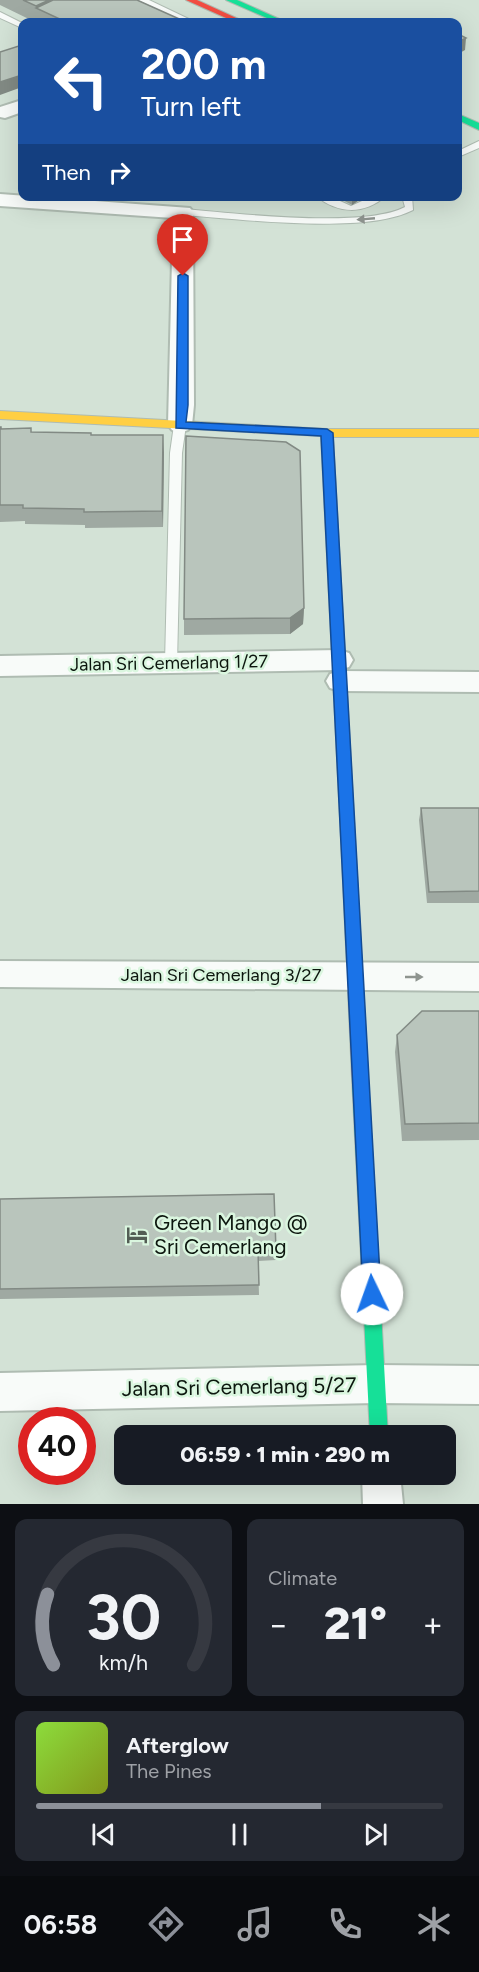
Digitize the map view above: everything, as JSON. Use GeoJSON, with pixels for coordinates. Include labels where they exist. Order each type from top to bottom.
{"type":"FeatureCollection","features":[{"type":"Feature","properties":{"kind":"street"},"geometry":{"type":"LineString","coordinates":[[190,0],[232,18]]}},
{"type":"Feature","properties":{"kind":"street"},"geometry":{"type":"LineString","coordinates":[[230,0],[273,18]]}},
{"type":"Feature","properties":{"kind":"street"},"geometry":{"type":"LineString","coordinates":[[462,119],[479,127]]}},
{"type":"Feature","properties":{"kind":"street"},"geometry":{"type":"LineString","coordinates":[[0,200],[183,212],[180,425]]}},
{"type":"Feature","properties":{"kind":"street"},"geometry":{"type":"LineString","coordinates":[[0,415],[327,433],[479,433]]}},
{"type":"Feature","properties":{"kind":"street"},"geometry":{"type":"LineString","coordinates":[[327,433],[379,1425]]}},
{"type":"Feature","properties":{"kind":"street","name":"Jalan Sri Cemerlang 1/27"},"geometry":{"type":"LineString","coordinates":[[0,666],[171,663],[339,670],[479,682]]}},
{"type":"Feature","properties":{"kind":"street","name":"Jalan Sri Cemerlang 3/27"},"geometry":{"type":"LineString","coordinates":[[0,974],[479,977]]}},
{"type":"Feature","properties":{"kind":"street","name":"Jalan Sri Cemerlang 5/27"},"geometry":{"type":"LineString","coordinates":[[0,1392],[377,1384],[479,1385]]}},
{"type":"Feature","properties":{"kind":"street"},"geometry":{"type":"LineString","coordinates":[[382,1485],[383,1504]]}},
{"type":"Feature","properties":{"kind":"lane"},"geometry":{"type":"LineString","coordinates":[[142,0],[182,18]]}},
{"type":"Feature","properties":{"kind":"lane"},"geometry":{"type":"LineString","coordinates":[[0,15],[18,24]]}},
{"type":"Feature","properties":{"kind":"lane"},"geometry":{"type":"LineString","coordinates":[[462,152],[479,144]]}},
{"type":"Feature","properties":{"kind":"lane"},"geometry":{"type":"LineString","coordinates":[[332,201],[352,210],[361,209],[373,201]]}},
{"type":"Feature","properties":{"kind":"lane"},"geometry":{"type":"LineString","coordinates":[[183,212],[353,220],[401,214],[410,208],[408,201]]}},
{"type":"Feature","properties":{"kind":"lane"},"geometry":{"type":"LineString","coordinates":[[171,663],[176,453],[180,425]]}},
{"type":"Feature","properties":{"kind":"building"},"geometry":{"type":"Polygon","coordinates":[[[23,0],[49,0],[36,6],[23,0]]]}},
{"type":"Feature","properties":{"kind":"building"},"geometry":{"type":"Polygon","coordinates":[[[53,0],[137,0],[177,18],[57,18],[36,8],[53,0]]]}},
{"type":"Feature","properties":{"kind":"building"},"geometry":{"type":"Polygon","coordinates":[[[18,46],[18,76],[0,82],[0,52],[18,46]]]}},
{"type":"Feature","properties":{"kind":"building"},"geometry":{"type":"Polygon","coordinates":[[[0,427],[1,429],[31,428],[31,432],[91,433],[91,435],[163,435],[162,511],[84,512],[84,509],[23,508],[23,505],[0,505],[0,427]]]}},
{"type":"Feature","properties":{"kind":"building"},"geometry":{"type":"Polygon","coordinates":[[[186,436],[286,442],[300,451],[304,608],[290,618],[184,619],[186,436]]]}},
{"type":"Feature","properties":{"kind":"building"},"geometry":{"type":"Polygon","coordinates":[[[421,808],[479,808],[479,891],[429,892],[421,808]]]}},
{"type":"Feature","properties":{"kind":"building"},"geometry":{"type":"Polygon","coordinates":[[[422,1011],[479,1011],[479,1123],[405,1124],[397,1035],[422,1011]]]}},
{"type":"Feature","properties":{"kind":"building","name":"Green Mango @ Sri Cemerlang"},"geometry":{"type":"Polygon","coordinates":[[[274,1194],[276,1250],[258,1251],[259,1285],[0,1289],[0,1199],[274,1194]]]}},
{"type":"Feature","properties":{"kind":"traffic: fast"},"geometry":{"type":"LineString","coordinates":[[230,0],[273,18]]}},
{"type":"Feature","properties":{"kind":"traffic: fast"},"geometry":{"type":"LineString","coordinates":[[462,119],[479,127]]}},
{"type":"Feature","properties":{"kind":"traffic: fast"},"geometry":{"type":"LineString","coordinates":[[360,1078],[378,1425]]}},
{"type":"Feature","properties":{"kind":"traffic: slow"},"geometry":{"type":"LineString","coordinates":[[0,415],[327,433],[479,433]]}},
{"type":"Feature","properties":{"kind":"traffic: slow"},"geometry":{"type":"LineString","coordinates":[[327,433],[348,838]]}},
{"type":"Feature","properties":{"kind":"traffic: jam"},"geometry":{"type":"LineString","coordinates":[[190,0],[232,18]]}},
{"type":"Feature","properties":{"kind":"traffic: jam"},"geometry":{"type":"LineString","coordinates":[[348,838],[360,1078]]}},
{"type":"Feature","properties":{"kind":"place","name":"Green Mango @ Sri Cemerlang"},"geometry":{"type":"Point","coordinates":[137,1235]}},
{"type":"Feature","properties":{"kind":"route"},"geometry":{"type":"LineString","coordinates":[[183,276],[180,425],[327,433],[372,1294]]}}]}
